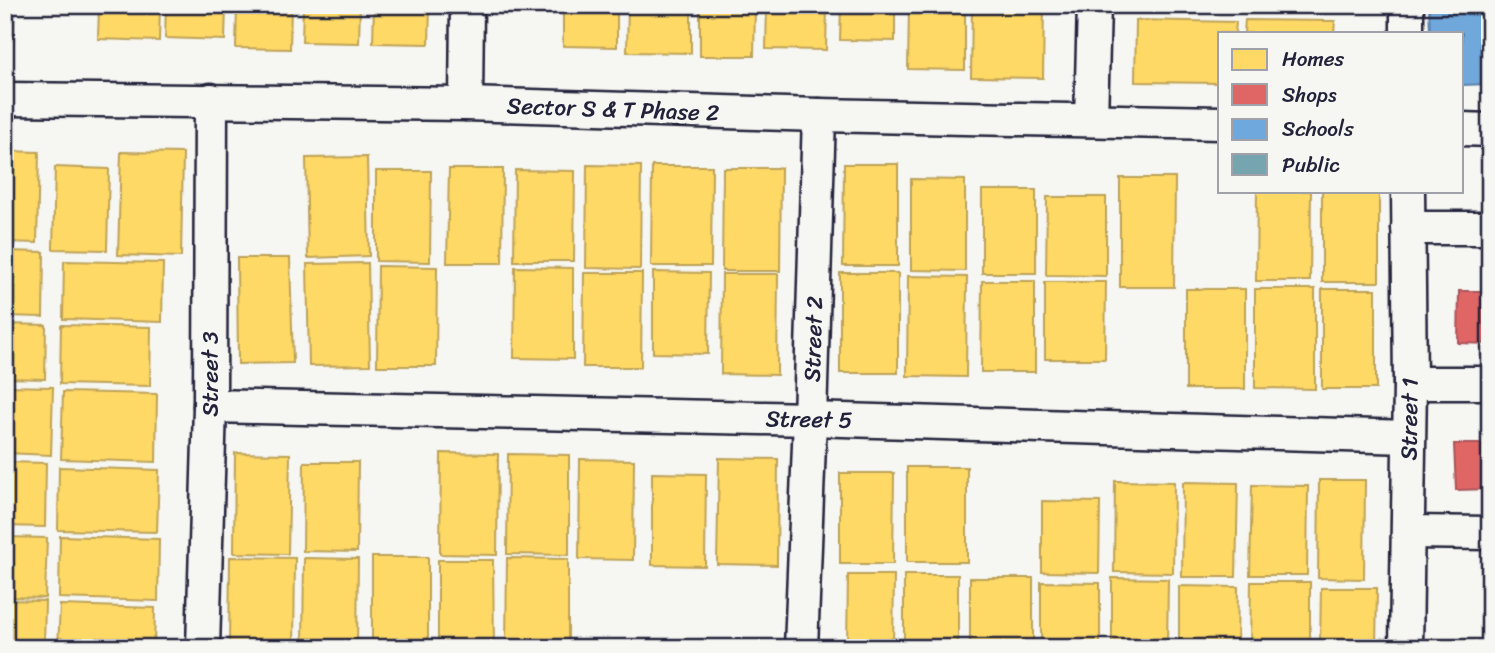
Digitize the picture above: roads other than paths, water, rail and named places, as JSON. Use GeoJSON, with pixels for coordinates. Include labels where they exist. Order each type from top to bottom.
{"type":"FeatureCollection","features":[{"type":"Feature","properties":{"kind":"street"},"geometry":{"type":"LineString","coordinates":[[466,104],[467,5]]}},
{"type":"Feature","properties":{"kind":"street"},"geometry":{"type":"LineString","coordinates":[[1091,120],[1094,5]]}},
{"type":"Feature","properties":{"kind":"street"},"geometry":{"type":"LineString","coordinates":[[1407,5],[1407,32]]}},
{"type":"Feature","properties":{"kind":"street","name":"Sector S & T Phase 2"},"geometry":{"type":"LineString","coordinates":[[5,99],[466,104],[819,115],[1218,123]]}},
{"type":"Feature","properties":{"kind":"street","name":"Street 3"},"geometry":{"type":"LineString","coordinates":[[203,648],[210,405],[211,100]]}},
{"type":"Feature","properties":{"kind":"street","name":"Street 2"},"geometry":{"type":"LineString","coordinates":[[801,648],[819,115]]}},
{"type":"Feature","properties":{"kind":"street"},"geometry":{"type":"LineString","coordinates":[[1464,129],[1490,130]]}},
{"type":"Feature","properties":{"kind":"street","name":"Street 1"},"geometry":{"type":"LineString","coordinates":[[1406,648],[1410,383],[1408,192]]}},
{"type":"Feature","properties":{"kind":"street"},"geometry":{"type":"LineString","coordinates":[[1408,228],[1490,228]]}},
{"type":"Feature","properties":{"kind":"street"},"geometry":{"type":"LineString","coordinates":[[1410,383],[1490,383]]}},
{"type":"Feature","properties":{"kind":"street","name":"Street 5"},"geometry":{"type":"LineString","coordinates":[[210,405],[1408,436]]}},
{"type":"Feature","properties":{"kind":"street"},"geometry":{"type":"LineString","coordinates":[[1409,532],[1490,533]]}}]}
